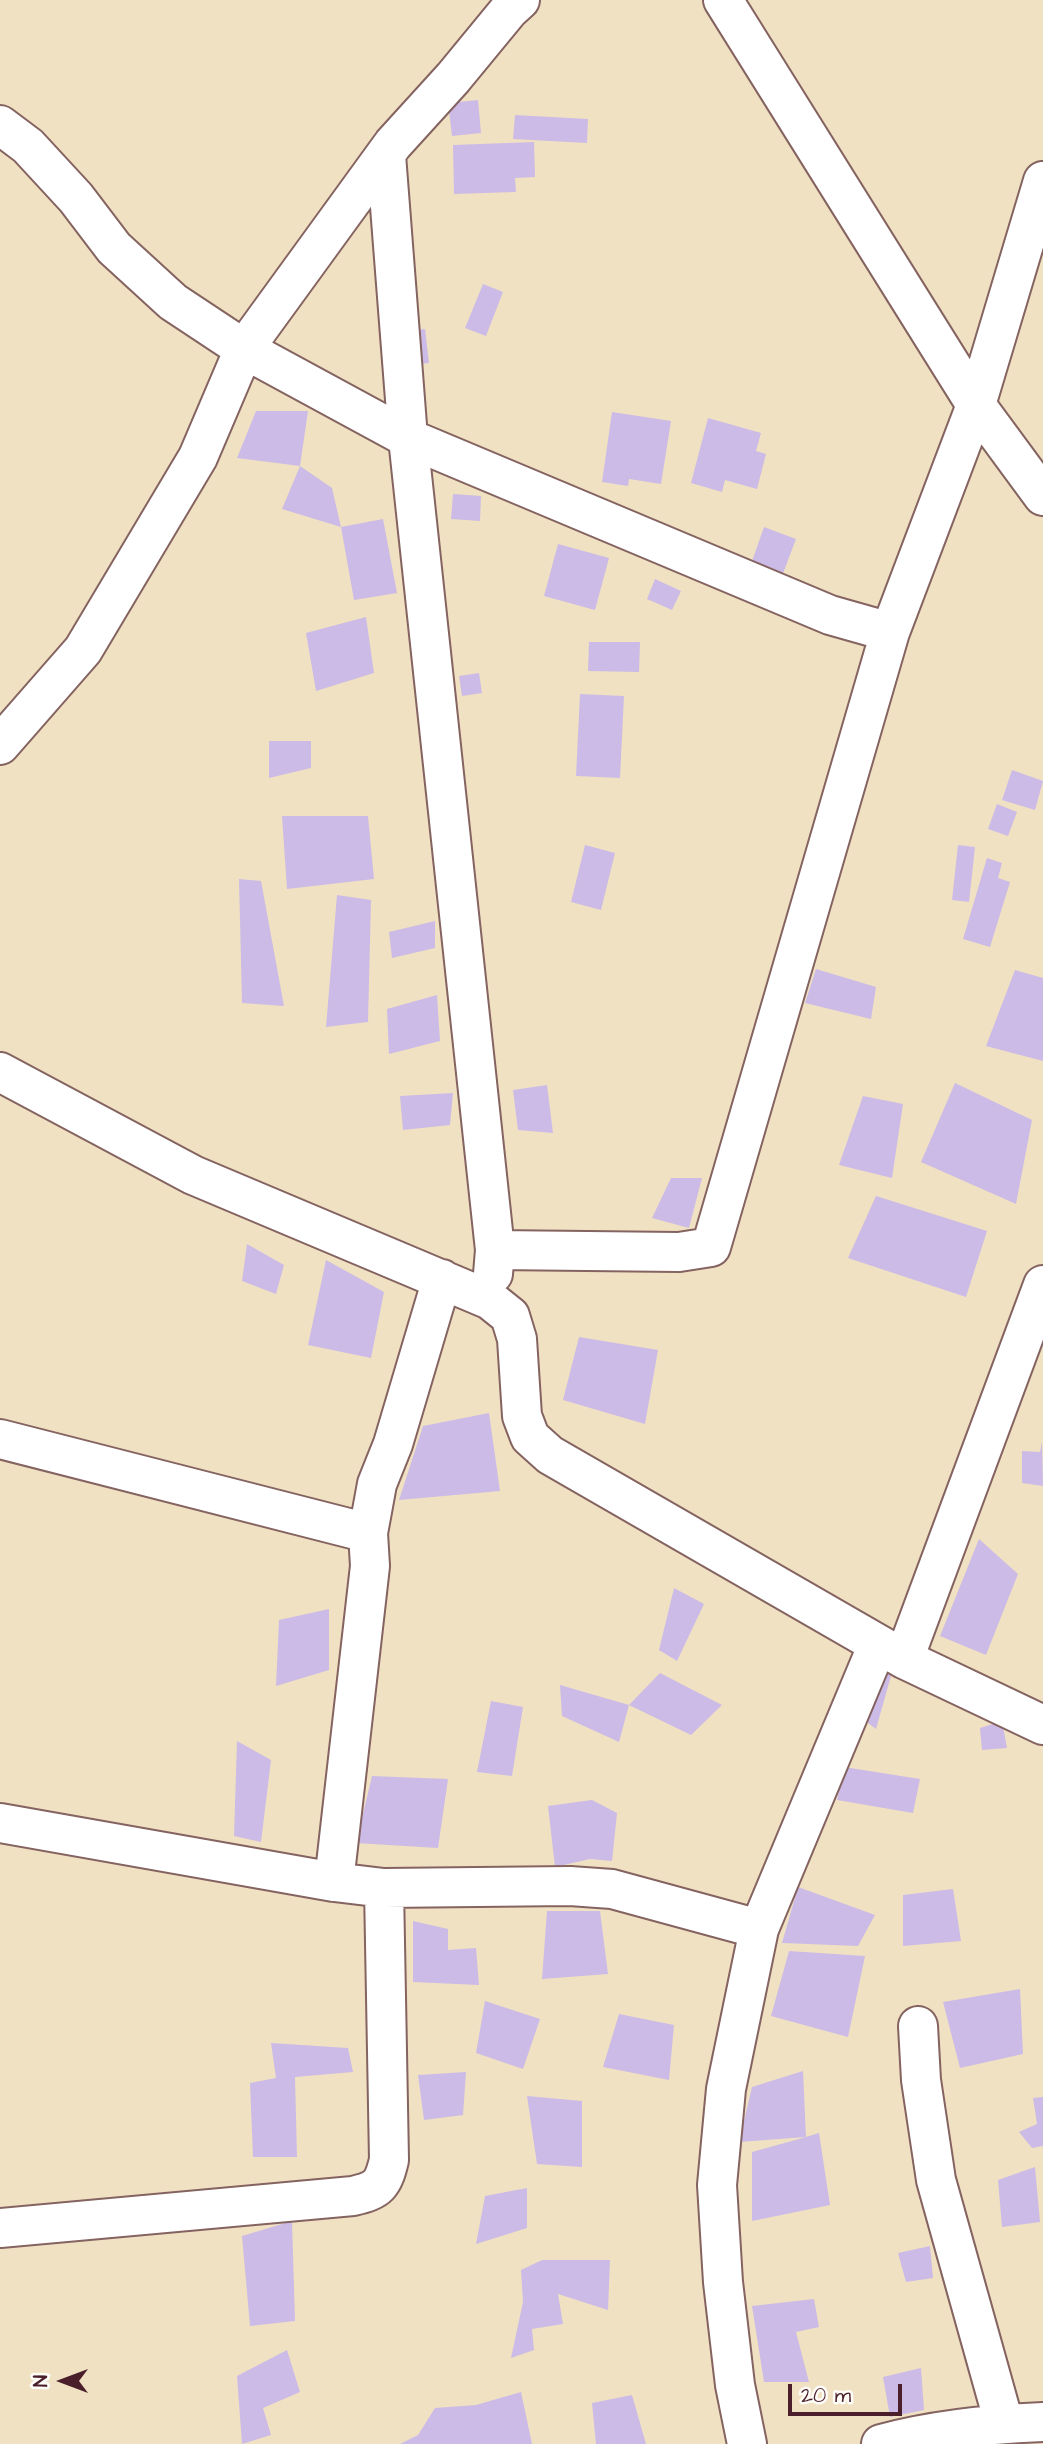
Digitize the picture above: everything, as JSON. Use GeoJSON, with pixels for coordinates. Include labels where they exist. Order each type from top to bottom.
{"type":"FeatureCollection","features":[{"type":"Feature","properties":{"kind":"street"},"geometry":{"type":"LineString","coordinates":[[0,745],[83,650],[198,457],[244,349],[386,155],[520,0]]}},
{"type":"Feature","properties":{"kind":"street"},"geometry":{"type":"LineString","coordinates":[[723,0],[976,405],[1043,496]]}},
{"type":"Feature","properties":{"kind":"street"},"geometry":{"type":"LineString","coordinates":[[0,125],[28,146],[76,198],[114,247],[173,302],[244,349],[408,438],[830,615],[890,632]]}},
{"type":"Feature","properties":{"kind":"street"},"geometry":{"type":"LineString","coordinates":[[386,155],[408,438],[495,1250],[490,1300]]}},
{"type":"Feature","properties":{"kind":"street"},"geometry":{"type":"LineString","coordinates":[[495,1250],[679,1252],[710,1247],[890,632],[976,405],[1043,181]]}},
{"type":"Feature","properties":{"kind":"street"},"geometry":{"type":"LineString","coordinates":[[0,1072],[193,1175],[490,1300],[510,1316],[517,1339],[522,1416],[530,1437],[550,1455],[891,1652],[1043,1725]]}},
{"type":"Feature","properties":{"kind":"street"},"geometry":{"type":"LineString","coordinates":[[334,1882],[370,1566],[368,1533],[377,1484],[393,1444],[442,1279]]}},
{"type":"Feature","properties":{"kind":"street"},"geometry":{"type":"LineString","coordinates":[[747,2444],[733,2372],[723,2282],[717,2185],[726,2089],[759,1929],[891,1652],[1043,1285]]}},
{"type":"Feature","properties":{"kind":"street"},"geometry":{"type":"LineString","coordinates":[[0,1439],[368,1533]]}},
{"type":"Feature","properties":{"kind":"street"},"geometry":{"type":"LineString","coordinates":[[0,1823],[334,1882],[384,1888],[570,1886],[612,1889],[759,1929]]}},
{"type":"Feature","properties":{"kind":"street"},"geometry":{"type":"LineString","coordinates":[[0,2228],[353,2196],[369,2192],[384,2182],[390,2160],[384,1888]]}},
{"type":"Feature","properties":{"kind":"street"},"geometry":{"type":"LineString","coordinates":[[918,2026],[921,2080],[936,2180],[1004,2423]]}},
{"type":"Feature","properties":{"kind":"street"},"geometry":{"type":"LineString","coordinates":[[881,2444],[1004,2423],[1043,2422]]}},
{"type":"Feature","properties":{"kind":"building"},"geometry":{"type":"Polygon","coordinates":[[[478,100],[481,133],[452,136],[448,103],[478,100]]]}},
{"type":"Feature","properties":{"kind":"building"},"geometry":{"type":"Polygon","coordinates":[[[515,115],[588,119],[587,143],[513,139],[515,115]]]}},
{"type":"Feature","properties":{"kind":"building"},"geometry":{"type":"Polygon","coordinates":[[[534,142],[535,177],[515,178],[516,192],[454,194],[453,145],[534,142]]]}},
{"type":"Feature","properties":{"kind":"building"},"geometry":{"type":"Polygon","coordinates":[[[483,284],[503,292],[486,336],[465,328],[483,284]]]}},
{"type":"Feature","properties":{"kind":"building"},"geometry":{"type":"Polygon","coordinates":[[[425,329],[429,363],[411,365],[406,331],[425,329]]]}},
{"type":"Feature","properties":{"kind":"building"},"geometry":{"type":"Polygon","coordinates":[[[256,411],[308,411],[300,466],[237,458],[256,411]]]}},
{"type":"Feature","properties":{"kind":"building"},"geometry":{"type":"Polygon","coordinates":[[[612,412],[671,421],[661,484],[629,479],[628,486],[602,482],[612,412]]]}},
{"type":"Feature","properties":{"kind":"building"},"geometry":{"type":"Polygon","coordinates":[[[708,418],[761,433],[756,451],[766,454],[757,489],[725,480],[722,492],[691,483],[708,418]]]}},
{"type":"Feature","properties":{"kind":"building"},"geometry":{"type":"Polygon","coordinates":[[[300,466],[332,488],[341,527],[282,509],[300,466]]]}},
{"type":"Feature","properties":{"kind":"building"},"geometry":{"type":"Polygon","coordinates":[[[453,494],[481,496],[480,521],[451,519],[453,494]]]}},
{"type":"Feature","properties":{"kind":"building"},"geometry":{"type":"Polygon","coordinates":[[[383,519],[397,593],[354,600],[341,527],[383,519]]]}},
{"type":"Feature","properties":{"kind":"building"},"geometry":{"type":"Polygon","coordinates":[[[764,527],[796,539],[782,576],[751,564],[764,527]]]}},
{"type":"Feature","properties":{"kind":"building"},"geometry":{"type":"Polygon","coordinates":[[[558,544],[609,558],[595,610],[544,596],[558,544]]]}},
{"type":"Feature","properties":{"kind":"building"},"geometry":{"type":"Polygon","coordinates":[[[655,579],[681,591],[672,610],[647,599],[655,579]]]}},
{"type":"Feature","properties":{"kind":"building"},"geometry":{"type":"Polygon","coordinates":[[[366,617],[374,673],[316,691],[306,633],[366,617]]]}},
{"type":"Feature","properties":{"kind":"building"},"geometry":{"type":"Polygon","coordinates":[[[589,642],[640,642],[639,672],[588,671],[589,642]]]}},
{"type":"Feature","properties":{"kind":"building"},"geometry":{"type":"Polygon","coordinates":[[[479,673],[482,693],[462,696],[459,676],[479,673]]]}},
{"type":"Feature","properties":{"kind":"building"},"geometry":{"type":"Polygon","coordinates":[[[580,694],[624,696],[620,778],[576,776],[580,694]]]}},
{"type":"Feature","properties":{"kind":"building"},"geometry":{"type":"Polygon","coordinates":[[[269,741],[311,741],[311,768],[269,778],[269,741]]]}},
{"type":"Feature","properties":{"kind":"building"},"geometry":{"type":"Polygon","coordinates":[[[1012,770],[1043,781],[1035,810],[1002,800],[1012,770]]]}},
{"type":"Feature","properties":{"kind":"building"},"geometry":{"type":"Polygon","coordinates":[[[997,804],[1017,812],[1008,836],[988,829],[997,804]]]}},
{"type":"Feature","properties":{"kind":"building"},"geometry":{"type":"Polygon","coordinates":[[[282,816],[368,816],[374,879],[287,889],[282,816]]]}},
{"type":"Feature","properties":{"kind":"building"},"geometry":{"type":"Polygon","coordinates":[[[585,845],[615,853],[601,910],[571,902],[585,845]]]}},
{"type":"Feature","properties":{"kind":"building"},"geometry":{"type":"Polygon","coordinates":[[[958,845],[975,847],[969,902],[952,900],[958,845]]]}},
{"type":"Feature","properties":{"kind":"building"},"geometry":{"type":"Polygon","coordinates":[[[987,858],[1002,863],[998,878],[1010,882],[990,947],[963,939],[987,858]]]}},
{"type":"Feature","properties":{"kind":"building"},"geometry":{"type":"Polygon","coordinates":[[[239,879],[261,881],[284,1006],[242,1003],[239,879]]]}},
{"type":"Feature","properties":{"kind":"building"},"geometry":{"type":"Polygon","coordinates":[[[337,895],[371,900],[368,1022],[326,1027],[337,895]]]}},
{"type":"Feature","properties":{"kind":"building"},"geometry":{"type":"Polygon","coordinates":[[[435,921],[435,948],[392,958],[389,932],[435,921]]]}},
{"type":"Feature","properties":{"kind":"building"},"geometry":{"type":"Polygon","coordinates":[[[816,969],[876,987],[871,1019],[805,1003],[816,969]]]}},
{"type":"Feature","properties":{"kind":"building"},"geometry":{"type":"Polygon","coordinates":[[[1015,970],[1043,978],[1043,1061],[986,1046],[1015,970]]]}},
{"type":"Feature","properties":{"kind":"building"},"geometry":{"type":"Polygon","coordinates":[[[437,995],[440,1041],[389,1054],[387,1009],[437,995]]]}},
{"type":"Feature","properties":{"kind":"building"},"geometry":{"type":"Polygon","coordinates":[[[955,1083],[1032,1120],[1016,1204],[921,1162],[955,1083]]]}},
{"type":"Feature","properties":{"kind":"building"},"geometry":{"type":"Polygon","coordinates":[[[547,1085],[553,1133],[518,1130],[513,1090],[547,1085]]]}},
{"type":"Feature","properties":{"kind":"building"},"geometry":{"type":"Polygon","coordinates":[[[453,1093],[450,1125],[403,1130],[400,1096],[453,1093]]]}},
{"type":"Feature","properties":{"kind":"building"},"geometry":{"type":"Polygon","coordinates":[[[863,1096],[903,1104],[892,1178],[839,1165],[863,1096]]]}},
{"type":"Feature","properties":{"kind":"building"},"geometry":{"type":"Polygon","coordinates":[[[671,1178],[702,1178],[689,1228],[652,1218],[671,1178]]]}},
{"type":"Feature","properties":{"kind":"building"},"geometry":{"type":"Polygon","coordinates":[[[876,1196],[987,1231],[966,1297],[848,1258],[876,1196]]]}},
{"type":"Feature","properties":{"kind":"building"},"geometry":{"type":"Polygon","coordinates":[[[247,1244],[284,1265],[276,1294],[242,1281],[247,1244]]]}},
{"type":"Feature","properties":{"kind":"building"},"geometry":{"type":"Polygon","coordinates":[[[326,1260],[384,1292],[371,1358],[308,1345],[326,1260]]]}},
{"type":"Feature","properties":{"kind":"building"},"geometry":{"type":"Polygon","coordinates":[[[579,1337],[658,1350],[645,1424],[563,1400],[579,1337]]]}},
{"type":"Feature","properties":{"kind":"building"},"geometry":{"type":"Polygon","coordinates":[[[489,1413],[500,1491],[399,1500],[423,1426],[489,1413]]]}},
{"type":"Feature","properties":{"kind":"building"},"geometry":{"type":"Polygon","coordinates":[[[1042,1442],[1043,1486],[1022,1483],[1022,1451],[1040,1452],[1042,1442]]]}},
{"type":"Feature","properties":{"kind":"building"},"geometry":{"type":"Polygon","coordinates":[[[979,1539],[1018,1574],[986,1655],[940,1636],[979,1539]]]}},
{"type":"Feature","properties":{"kind":"building"},"geometry":{"type":"Polygon","coordinates":[[[674,1588],[704,1604],[677,1661],[659,1650],[674,1588]]]}},
{"type":"Feature","properties":{"kind":"building"},"geometry":{"type":"Polygon","coordinates":[[[329,1609],[329,1670],[276,1686],[279,1620],[329,1609]]]}},
{"type":"Feature","properties":{"kind":"building"},"geometry":{"type":"Polygon","coordinates":[[[880,1665],[891,1676],[876,1729],[860,1717],[880,1665]]]}},
{"type":"Feature","properties":{"kind":"building"},"geometry":{"type":"Polygon","coordinates":[[[660,1673],[722,1705],[691,1735],[629,1705],[660,1673]]]}},
{"type":"Feature","properties":{"kind":"building"},"geometry":{"type":"Polygon","coordinates":[[[560,1685],[629,1705],[619,1742],[562,1716],[560,1685]]]}},
{"type":"Feature","properties":{"kind":"building"},"geometry":{"type":"Polygon","coordinates":[[[491,1701],[523,1707],[512,1776],[477,1772],[491,1701]]]}},
{"type":"Feature","properties":{"kind":"building"},"geometry":{"type":"Polygon","coordinates":[[[1002,1721],[1007,1748],[982,1750],[980,1728],[1002,1721]]]}},
{"type":"Feature","properties":{"kind":"building"},"geometry":{"type":"Polygon","coordinates":[[[237,1741],[271,1760],[261,1842],[234,1836],[237,1741]]]}},
{"type":"Feature","properties":{"kind":"building"},"geometry":{"type":"Polygon","coordinates":[[[844,1767],[920,1779],[913,1813],[837,1800],[844,1767]]]}},
{"type":"Feature","properties":{"kind":"building"},"geometry":{"type":"Polygon","coordinates":[[[372,1776],[448,1779],[438,1848],[356,1843],[372,1776]]]}},
{"type":"Feature","properties":{"kind":"building"},"geometry":{"type":"Polygon","coordinates":[[[592,1800],[617,1813],[612,1861],[590,1859],[555,1867],[548,1806],[592,1800]]]}},
{"type":"Feature","properties":{"kind":"building"},"geometry":{"type":"Polygon","coordinates":[[[798,1887],[875,1915],[858,1946],[782,1943],[798,1887]]]}},
{"type":"Feature","properties":{"kind":"building"},"geometry":{"type":"Polygon","coordinates":[[[953,1889],[961,1941],[903,1946],[903,1895],[953,1889]]]}},
{"type":"Feature","properties":{"kind":"building"},"geometry":{"type":"Polygon","coordinates":[[[547,1911],[600,1911],[608,1974],[542,1979],[547,1911]]]}},
{"type":"Feature","properties":{"kind":"building"},"geometry":{"type":"Polygon","coordinates":[[[413,1921],[448,1929],[448,1950],[476,1948],[479,1985],[413,1982],[413,1921]]]}},
{"type":"Feature","properties":{"kind":"building"},"geometry":{"type":"Polygon","coordinates":[[[789,1951],[865,1956],[848,2037],[771,2016],[789,1951]]]}},
{"type":"Feature","properties":{"kind":"building"},"geometry":{"type":"Polygon","coordinates":[[[1020,1989],[1023,2054],[960,2068],[943,2002],[1020,1989]]]}},
{"type":"Feature","properties":{"kind":"building"},"geometry":{"type":"Polygon","coordinates":[[[485,2001],[540,2019],[523,2069],[476,2053],[485,2001]]]}},
{"type":"Feature","properties":{"kind":"building"},"geometry":{"type":"Polygon","coordinates":[[[619,2014],[674,2025],[669,2080],[603,2067],[619,2014]]]}},
{"type":"Feature","properties":{"kind":"building"},"geometry":{"type":"Polygon","coordinates":[[[271,2043],[348,2048],[353,2072],[295,2077],[297,2157],[253,2157],[250,2083],[276,2078],[271,2043]]]}},
{"type":"Feature","properties":{"kind":"building"},"geometry":{"type":"Polygon","coordinates":[[[803,2071],[806,2137],[739,2142],[752,2087],[803,2071]]]}},
{"type":"Feature","properties":{"kind":"building"},"geometry":{"type":"Polygon","coordinates":[[[466,2072],[463,2115],[424,2120],[418,2075],[466,2072]]]}},
{"type":"Feature","properties":{"kind":"building"},"geometry":{"type":"Polygon","coordinates":[[[527,2096],[582,2101],[582,2167],[537,2164],[527,2096]]]}},
{"type":"Feature","properties":{"kind":"building"},"geometry":{"type":"Polygon","coordinates":[[[1043,2097],[1043,2146],[1032,2148],[1019,2132],[1037,2124],[1033,2098],[1043,2097]]]}},
{"type":"Feature","properties":{"kind":"building"},"geometry":{"type":"Polygon","coordinates":[[[819,2133],[830,2205],[752,2221],[752,2152],[819,2133]]]}},
{"type":"Feature","properties":{"kind":"building"},"geometry":{"type":"Polygon","coordinates":[[[1035,2167],[1040,2222],[1002,2227],[998,2180],[1035,2167]]]}},
{"type":"Feature","properties":{"kind":"building"},"geometry":{"type":"Polygon","coordinates":[[[527,2188],[527,2228],[476,2244],[485,2196],[527,2188]]]}},
{"type":"Feature","properties":{"kind":"building"},"geometry":{"type":"Polygon","coordinates":[[[292,2221],[295,2321],[250,2326],[242,2236],[292,2221]]]}},
{"type":"Feature","properties":{"kind":"building"},"geometry":{"type":"Polygon","coordinates":[[[930,2246],[933,2278],[906,2282],[898,2253],[930,2246]]]}},
{"type":"Feature","properties":{"kind":"building"},"geometry":{"type":"Polygon","coordinates":[[[542,2260],[610,2260],[608,2310],[558,2294],[563,2324],[532,2329],[534,2350],[511,2358],[523,2302],[521,2270],[542,2260]]]}},
{"type":"Feature","properties":{"kind":"building"},"geometry":{"type":"Polygon","coordinates":[[[814,2299],[819,2327],[796,2332],[809,2382],[764,2382],[752,2306],[814,2299]]]}},
{"type":"Feature","properties":{"kind":"building"},"geometry":{"type":"Polygon","coordinates":[[[287,2350],[300,2392],[263,2408],[271,2435],[242,2444],[237,2376],[287,2350]]]}},
{"type":"Feature","properties":{"kind":"building"},"geometry":{"type":"Polygon","coordinates":[[[921,2368],[924,2410],[890,2417],[883,2377],[921,2368]]]}},
{"type":"Feature","properties":{"kind":"building"},"geometry":{"type":"Polygon","coordinates":[[[521,2392],[532,2444],[400,2444],[418,2435],[435,2408],[476,2405],[521,2392]]]}},
{"type":"Feature","properties":{"kind":"building"},"geometry":{"type":"Polygon","coordinates":[[[632,2395],[646,2444],[596,2444],[592,2403],[632,2395]]]}}]}
